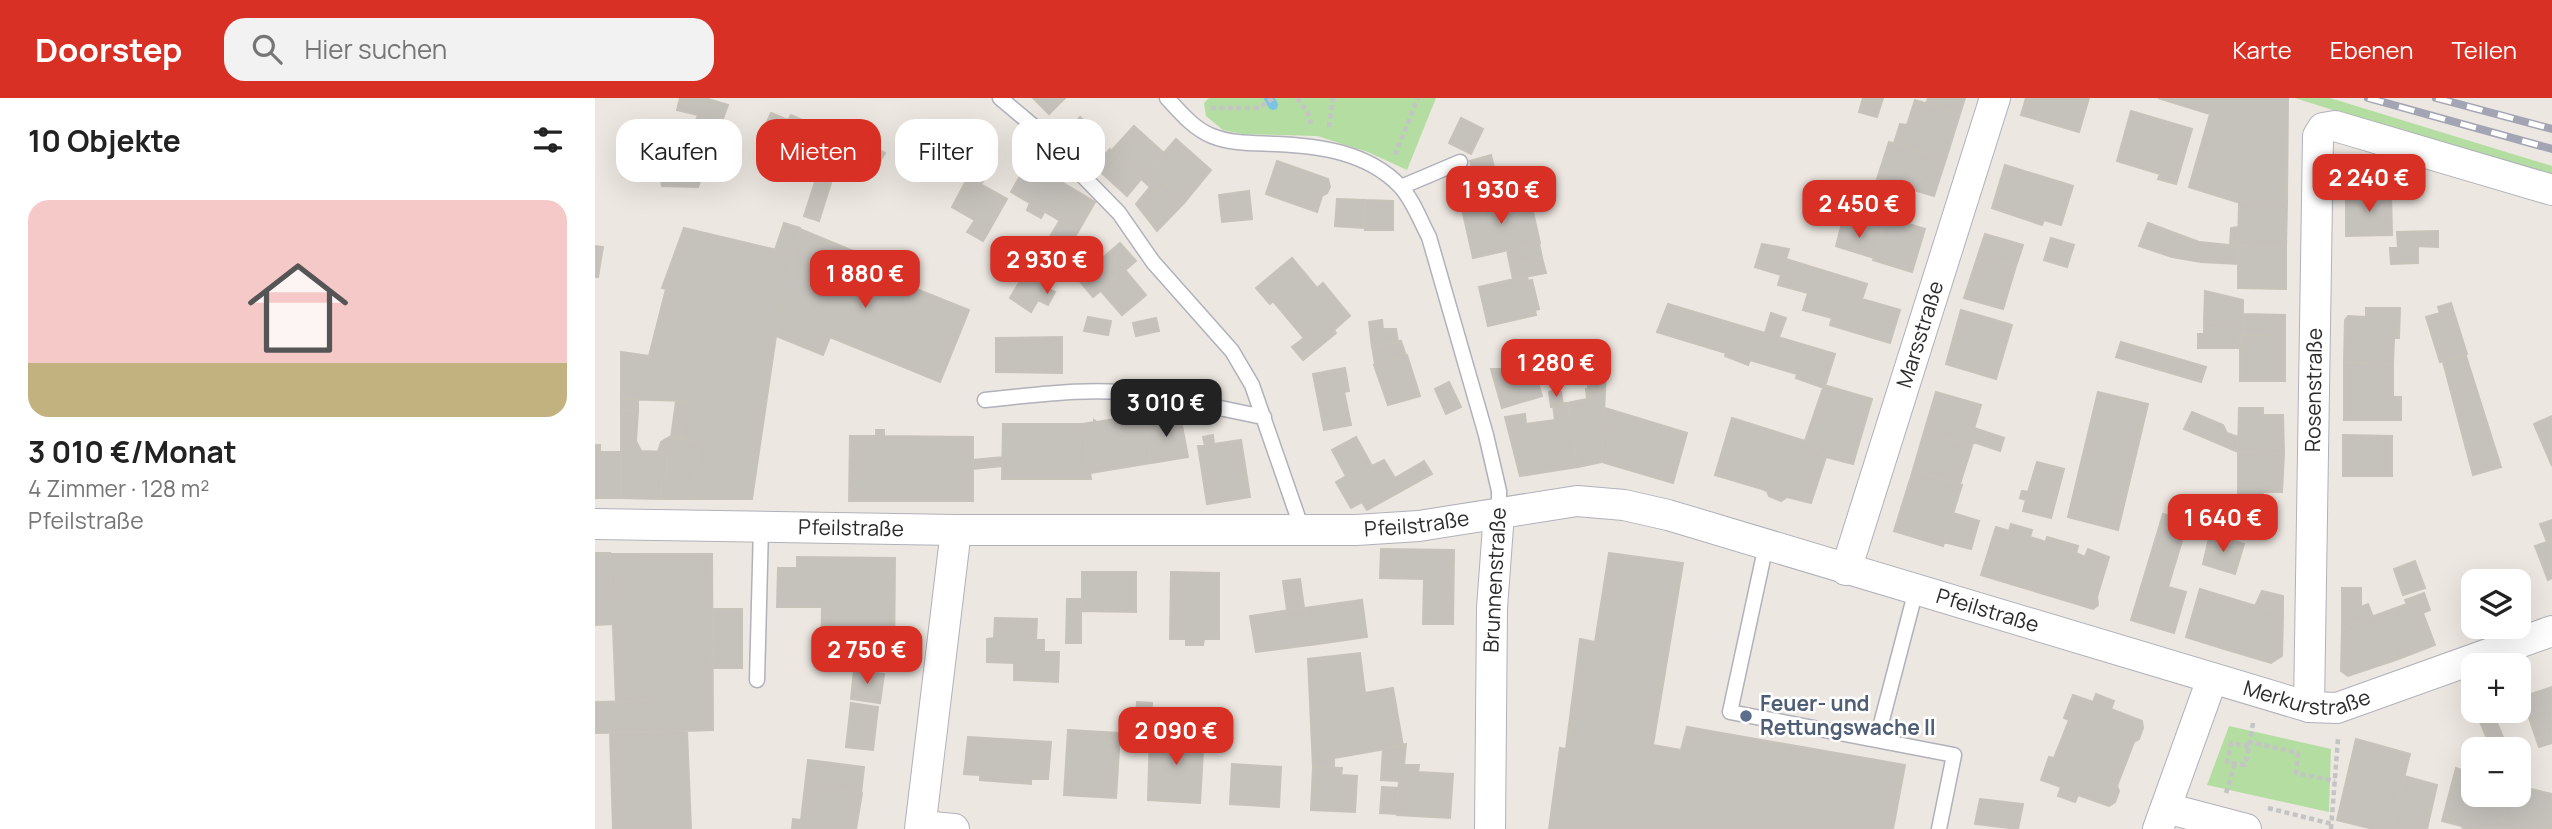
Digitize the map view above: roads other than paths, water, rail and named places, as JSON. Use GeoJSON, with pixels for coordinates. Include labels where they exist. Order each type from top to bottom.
{"type":"FeatureCollection","features":[{"type":"Feature","properties":{"kind":"street","name":"Marsstraße"},"geometry":{"type":"LineString","coordinates":[[1846,570],[1995,98]]}},
{"type":"Feature","properties":{"kind":"street","name":"Rosenstraße"},"geometry":{"type":"LineString","coordinates":[[2323,707],[2318,136],[2323,128],[2335,126],[2552,190]]}},
{"type":"Feature","properties":{"kind":"street","name":"Pfeilstraße"},"geometry":{"type":"LineString","coordinates":[[595,524],[956,530],[1356,530],[1419,526],[1577,500],[1624,505],[1668,515],[2212,679]]}},
{"type":"Feature","properties":{"kind":"street","name":"Brunnenstraße"},"geometry":{"type":"LineString","coordinates":[[1490,829],[1492,608],[1499,513]]}},
{"type":"Feature","properties":{"kind":"street"},"geometry":{"type":"LineString","coordinates":[[954,829],[921,828],[956,530]]}},
{"type":"Feature","properties":{"kind":"street","name":"Merkurstraße"},"geometry":{"type":"LineString","coordinates":[[2162,818],[2212,679],[2323,707],[2552,631]]}},
{"type":"Feature","properties":{"kind":"street"},"geometry":{"type":"LineString","coordinates":[[2162,818],[2255,818]]}},
{"type":"Feature","properties":{"kind":"lane"},"geometry":{"type":"LineString","coordinates":[[1000,98],[1037,129],[1119,213],[1153,262],[1232,351],[1252,385],[1302,529]]}},
{"type":"Feature","properties":{"kind":"lane","name":"Brunnenstraße"},"geometry":{"type":"LineString","coordinates":[[1167,98],[1203,131],[1223,139],[1325,148],[1366,162],[1401,187],[1416,209],[1429,237],[1486,435],[1499,491],[1499,513]]}},
{"type":"Feature","properties":{"kind":"lane"},"geometry":{"type":"LineString","coordinates":[[1401,187],[1460,162]]}},
{"type":"Feature","properties":{"kind":"lane"},"geometry":{"type":"LineString","coordinates":[[985,400],[1109,391],[1141,394],[1264,417]]}},
{"type":"Feature","properties":{"kind":"lane"},"geometry":{"type":"LineString","coordinates":[[757,680],[761,527]]}},
{"type":"Feature","properties":{"kind":"lane"},"geometry":{"type":"LineString","coordinates":[[1766,545],[1730,712],[1954,755],[1939,829]]}},
{"type":"Feature","properties":{"kind":"lane"},"geometry":{"type":"LineString","coordinates":[[1877,739],[1916,590]]}},
{"type":"Feature","properties":{"kind":"waterway"},"geometry":{"type":"LineString","coordinates":[[1269,98],[1273,105]]}},
{"type":"Feature","properties":{"kind":"railway"},"geometry":{"type":"LineString","coordinates":[[2368,98],[2552,149]]}},
{"type":"Feature","properties":{"kind":"railway"},"geometry":{"type":"LineString","coordinates":[[2436,98],[2552,129]]}},
{"type":"Feature","properties":{"kind":"place","name":"Feuer- und Rettungswache II"},"geometry":{"type":"Point","coordinates":[1746,716]}}]}
